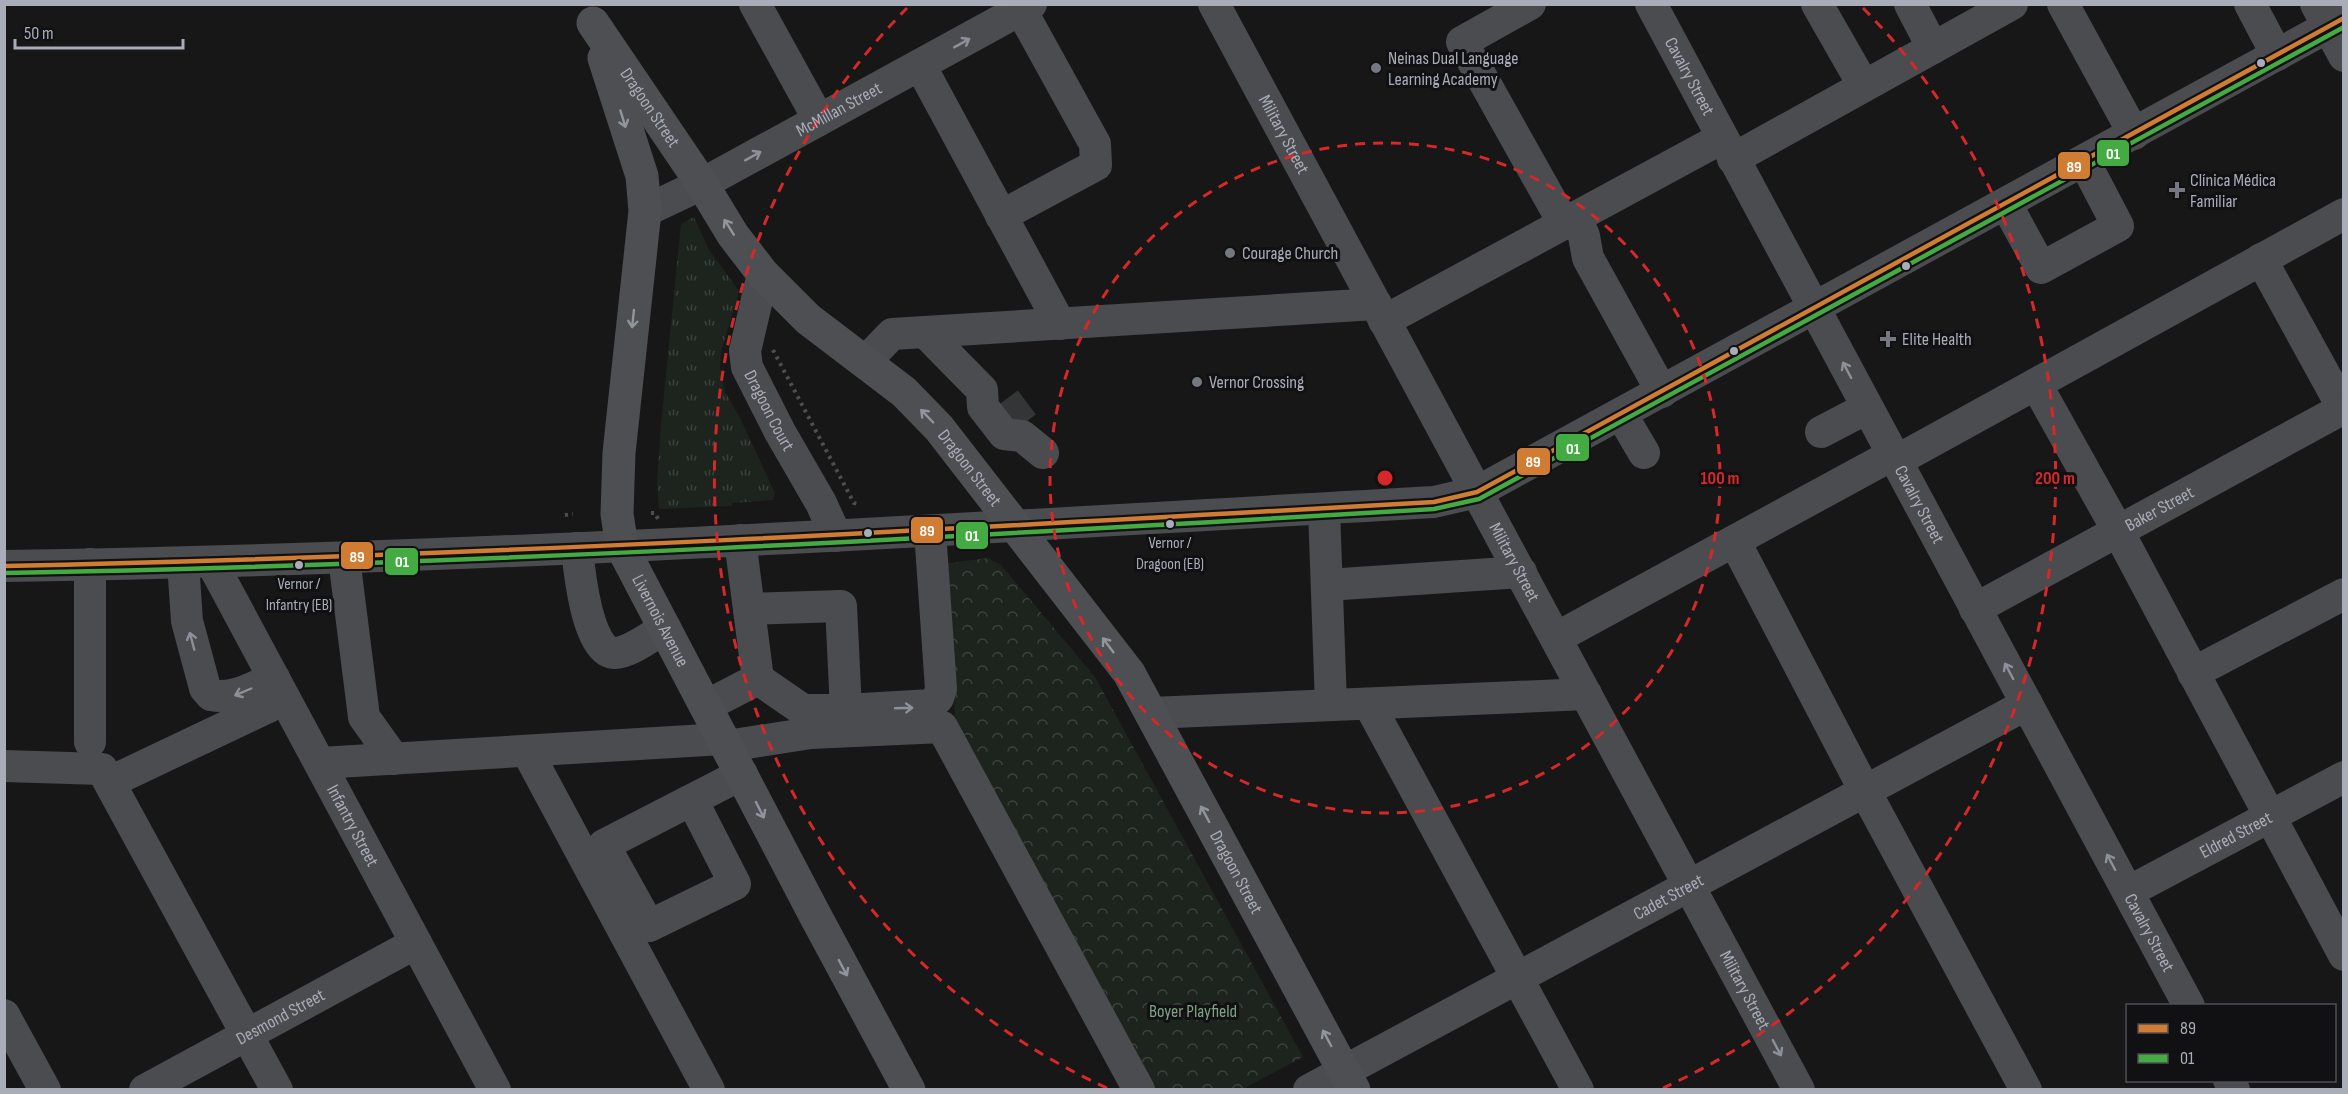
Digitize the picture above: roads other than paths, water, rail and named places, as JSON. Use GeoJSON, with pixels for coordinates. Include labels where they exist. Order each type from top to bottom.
{"type":"FeatureCollection","features":[{"type":"Feature","properties":{"kind":"main road","name":"Dragoon Street"},"geometry":{"type":"LineString","coordinates":[[588,14],[734,235],[763,274],[808,319],[904,392],[939,429],[1129,673],[1349,1080]]}},
{"type":"Feature","properties":{"kind":"main road","name":"Livernois Avenue"},"geometry":{"type":"LineString","coordinates":[[588,14],[642,176],[645,211],[619,453],[617,514],[622,546],[909,1089]]}},
{"type":"Feature","properties":{"kind":"street"},"geometry":{"type":"LineString","coordinates":[[755,4],[819,120]]}},
{"type":"Feature","properties":{"kind":"street","name":"Military Street"},"geometry":{"type":"LineString","coordinates":[[1214,4],[1799,1089]]}},
{"type":"Feature","properties":{"kind":"street"},"geometry":{"type":"LineString","coordinates":[[1530,4],[1461,42],[1570,221],[1584,236],[1588,258],[1662,392]]}},
{"type":"Feature","properties":{"kind":"street"},"geometry":{"type":"LineString","coordinates":[[1817,4],[1857,74]]}},
{"type":"Feature","properties":{"kind":"street"},"geometry":{"type":"LineString","coordinates":[[1910,4],[1933,48]]}},
{"type":"Feature","properties":{"kind":"street"},"geometry":{"type":"LineString","coordinates":[[865,362],[892,334],[1060,324],[1380,312],[1570,221],[1728,149],[1933,48],[2012,4]]}},
{"type":"Feature","properties":{"kind":"street"},"geometry":{"type":"LineString","coordinates":[[2063,4],[2134,134]]}},
{"type":"Feature","properties":{"kind":"street"},"geometry":{"type":"LineString","coordinates":[[2250,4],[2277,55]]}},
{"type":"Feature","properties":{"kind":"street","name":"Cavalry Street"},"geometry":{"type":"LineString","coordinates":[[1656,6],[1728,149],[2188,1004]]}},
{"type":"Feature","properties":{"kind":"street"},"geometry":{"type":"LineString","coordinates":[[1002,216],[1096,165],[1095,144],[1025,7]]}},
{"type":"Feature","properties":{"kind":"street","name":"McMillan Street"},"geometry":{"type":"LineString","coordinates":[[645,211],[702,184],[1025,7]]}},
{"type":"Feature","properties":{"kind":"street"},"geometry":{"type":"LineString","coordinates":[[4,566],[197,563],[622,546],[1434,502],[1477,492],[1622,414],[2277,55],[2329,17],[2343,56]]}},
{"type":"Feature","properties":{"kind":"street"},"geometry":{"type":"LineString","coordinates":[[920,65],[1060,324]]}},
{"type":"Feature","properties":{"kind":"street"},"geometry":{"type":"LineString","coordinates":[[2006,204],[2042,268],[2118,226],[2084,161]]}},
{"type":"Feature","properties":{"kind":"street"},"geometry":{"type":"LineString","coordinates":[[1556,638],[2036,384],[2343,214]]}},
{"type":"Feature","properties":{"kind":"street"},"geometry":{"type":"LineString","coordinates":[[2261,260],[2343,409]]}},
{"type":"Feature","properties":{"kind":"street","name":"Dragoon Court"},"geometry":{"type":"LineString","coordinates":[[763,274],[745,351],[747,367],[780,432],[821,503],[836,536]]}},
{"type":"Feature","properties":{"kind":"street"},"geometry":{"type":"LineString","coordinates":[[925,332],[1015,420]]}},
{"type":"Feature","properties":{"kind":"street"},"geometry":{"type":"LineString","coordinates":[[2036,384],[2118,531],[2343,955]]}},
{"type":"Feature","properties":{"kind":"street"},"geometry":{"type":"LineString","coordinates":[[1821,432],[1867,408]]}},
{"type":"Feature","properties":{"kind":"street","name":"Baker Street"},"geometry":{"type":"LineString","coordinates":[[1975,609],[2343,409]]}},
{"type":"Feature","properties":{"kind":"street"},"geometry":{"type":"LineString","coordinates":[[1622,414],[1644,453]]}},
{"type":"Feature","properties":{"kind":"street"},"geometry":{"type":"LineString","coordinates":[[1324,508],[1331,705]]}},
{"type":"Feature","properties":{"kind":"street"},"geometry":{"type":"LineString","coordinates":[[845,699],[914,707],[931,705],[939,698],[941,689],[930,531]]}},
{"type":"Feature","properties":{"kind":"street"},"geometry":{"type":"LineString","coordinates":[[740,540],[758,679],[802,710],[894,687]]}},
{"type":"Feature","properties":{"kind":"street"},"geometry":{"type":"LineString","coordinates":[[1735,542],[2025,1089]]}},
{"type":"Feature","properties":{"kind":"street"},"geometry":{"type":"LineString","coordinates":[[577,548],[585,607],[601,646],[610,652],[617,653],[665,628]]}},
{"type":"Feature","properties":{"kind":"street"},"geometry":{"type":"LineString","coordinates":[[344,558],[363,717],[394,759]]}},
{"type":"Feature","properties":{"kind":"street"},"geometry":{"type":"LineString","coordinates":[[197,563],[187,621],[205,688],[211,695],[222,698],[280,688]]}},
{"type":"Feature","properties":{"kind":"street","name":"Infantry Street"},"geometry":{"type":"LineString","coordinates":[[197,563],[280,688],[495,1089]]}},
{"type":"Feature","properties":{"kind":"street"},"geometry":{"type":"LineString","coordinates":[[90,564],[90,742]]}},
{"type":"Feature","properties":{"kind":"street"},"geometry":{"type":"LineString","coordinates":[[1327,585],[1521,572]]}},
{"type":"Feature","properties":{"kind":"street"},"geometry":{"type":"LineString","coordinates":[[2193,673],[2343,594]]}},
{"type":"Feature","properties":{"kind":"street"},"geometry":{"type":"LineString","coordinates":[[749,609],[841,606],[845,699]]}},
{"type":"Feature","properties":{"kind":"street"},"geometry":{"type":"LineString","coordinates":[[706,706],[758,679]]}},
{"type":"Feature","properties":{"kind":"street"},"geometry":{"type":"LineString","coordinates":[[110,782],[280,688]]}},
{"type":"Feature","properties":{"kind":"street"},"geometry":{"type":"LineString","coordinates":[[1151,713],[1586,694]]}},
{"type":"Feature","properties":{"kind":"street"},"geometry":{"type":"LineString","coordinates":[[1369,704],[1578,1089]]}},
{"type":"Feature","properties":{"kind":"street","name":"Cadet Street"},"geometry":{"type":"LineString","coordinates":[[1310,1089],[1349,1080],[1518,978],[2026,704]]}},
{"type":"Feature","properties":{"kind":"street"},"geometry":{"type":"LineString","coordinates":[[320,763],[527,750],[731,753],[811,733],[942,727],[1139,1089]]}},
{"type":"Feature","properties":{"kind":"street"},"geometry":{"type":"LineString","coordinates":[[527,750],[709,1089]]}},
{"type":"Feature","properties":{"kind":"street"},"geometry":{"type":"LineString","coordinates":[[692,800],[731,753]]}},
{"type":"Feature","properties":{"kind":"street"},"geometry":{"type":"LineString","coordinates":[[4,766],[102,769],[277,1089]]}},
{"type":"Feature","properties":{"kind":"street","name":"Eldred Street"},"geometry":{"type":"LineString","coordinates":[[2128,892],[2343,777]]}},
{"type":"Feature","properties":{"kind":"street","name":"Desmond Street"},"geometry":{"type":"LineString","coordinates":[[145,1089],[416,943]]}},
{"type":"Feature","properties":{"kind":"street"},"geometry":{"type":"LineString","coordinates":[[4,1015],[45,1089]]}},
{"type":"Feature","properties":{"kind":"tunnel"},"geometry":{"type":"LineString","coordinates":[[1005,400],[1023,424]]}},
{"type":"Feature","properties":{"kind":"place","name":"Neinas Dual Language Learning Academy"},"geometry":{"type":"Point","coordinates":[1376,68]}},
{"type":"Feature","properties":{"kind":"place","name":"Clínica Médica Familiar"},"geometry":{"type":"Point","coordinates":[2177,190]}},
{"type":"Feature","properties":{"kind":"place","name":"Courage Church"},"geometry":{"type":"Point","coordinates":[1230,253]}},
{"type":"Feature","properties":{"kind":"place","name":"Elite Health"},"geometry":{"type":"Point","coordinates":[1888,339]}},
{"type":"Feature","properties":{"kind":"place","name":"Vernor Crossing"},"geometry":{"type":"Point","coordinates":[1197,382]}},
{"type":"Feature","properties":{"kind":"place","name":"Vernor / Dragoon (EB)"},"geometry":{"type":"Point","coordinates":[1170,524]}},
{"type":"Feature","properties":{"kind":"place","name":"Vernor / Infantry (EB)"},"geometry":{"type":"Point","coordinates":[299,565]}},
{"type":"Feature","properties":{"kind":"park label","name":"Boyer Playfield"},"geometry":{"type":"Point","coordinates":[1193,1011]}}]}
